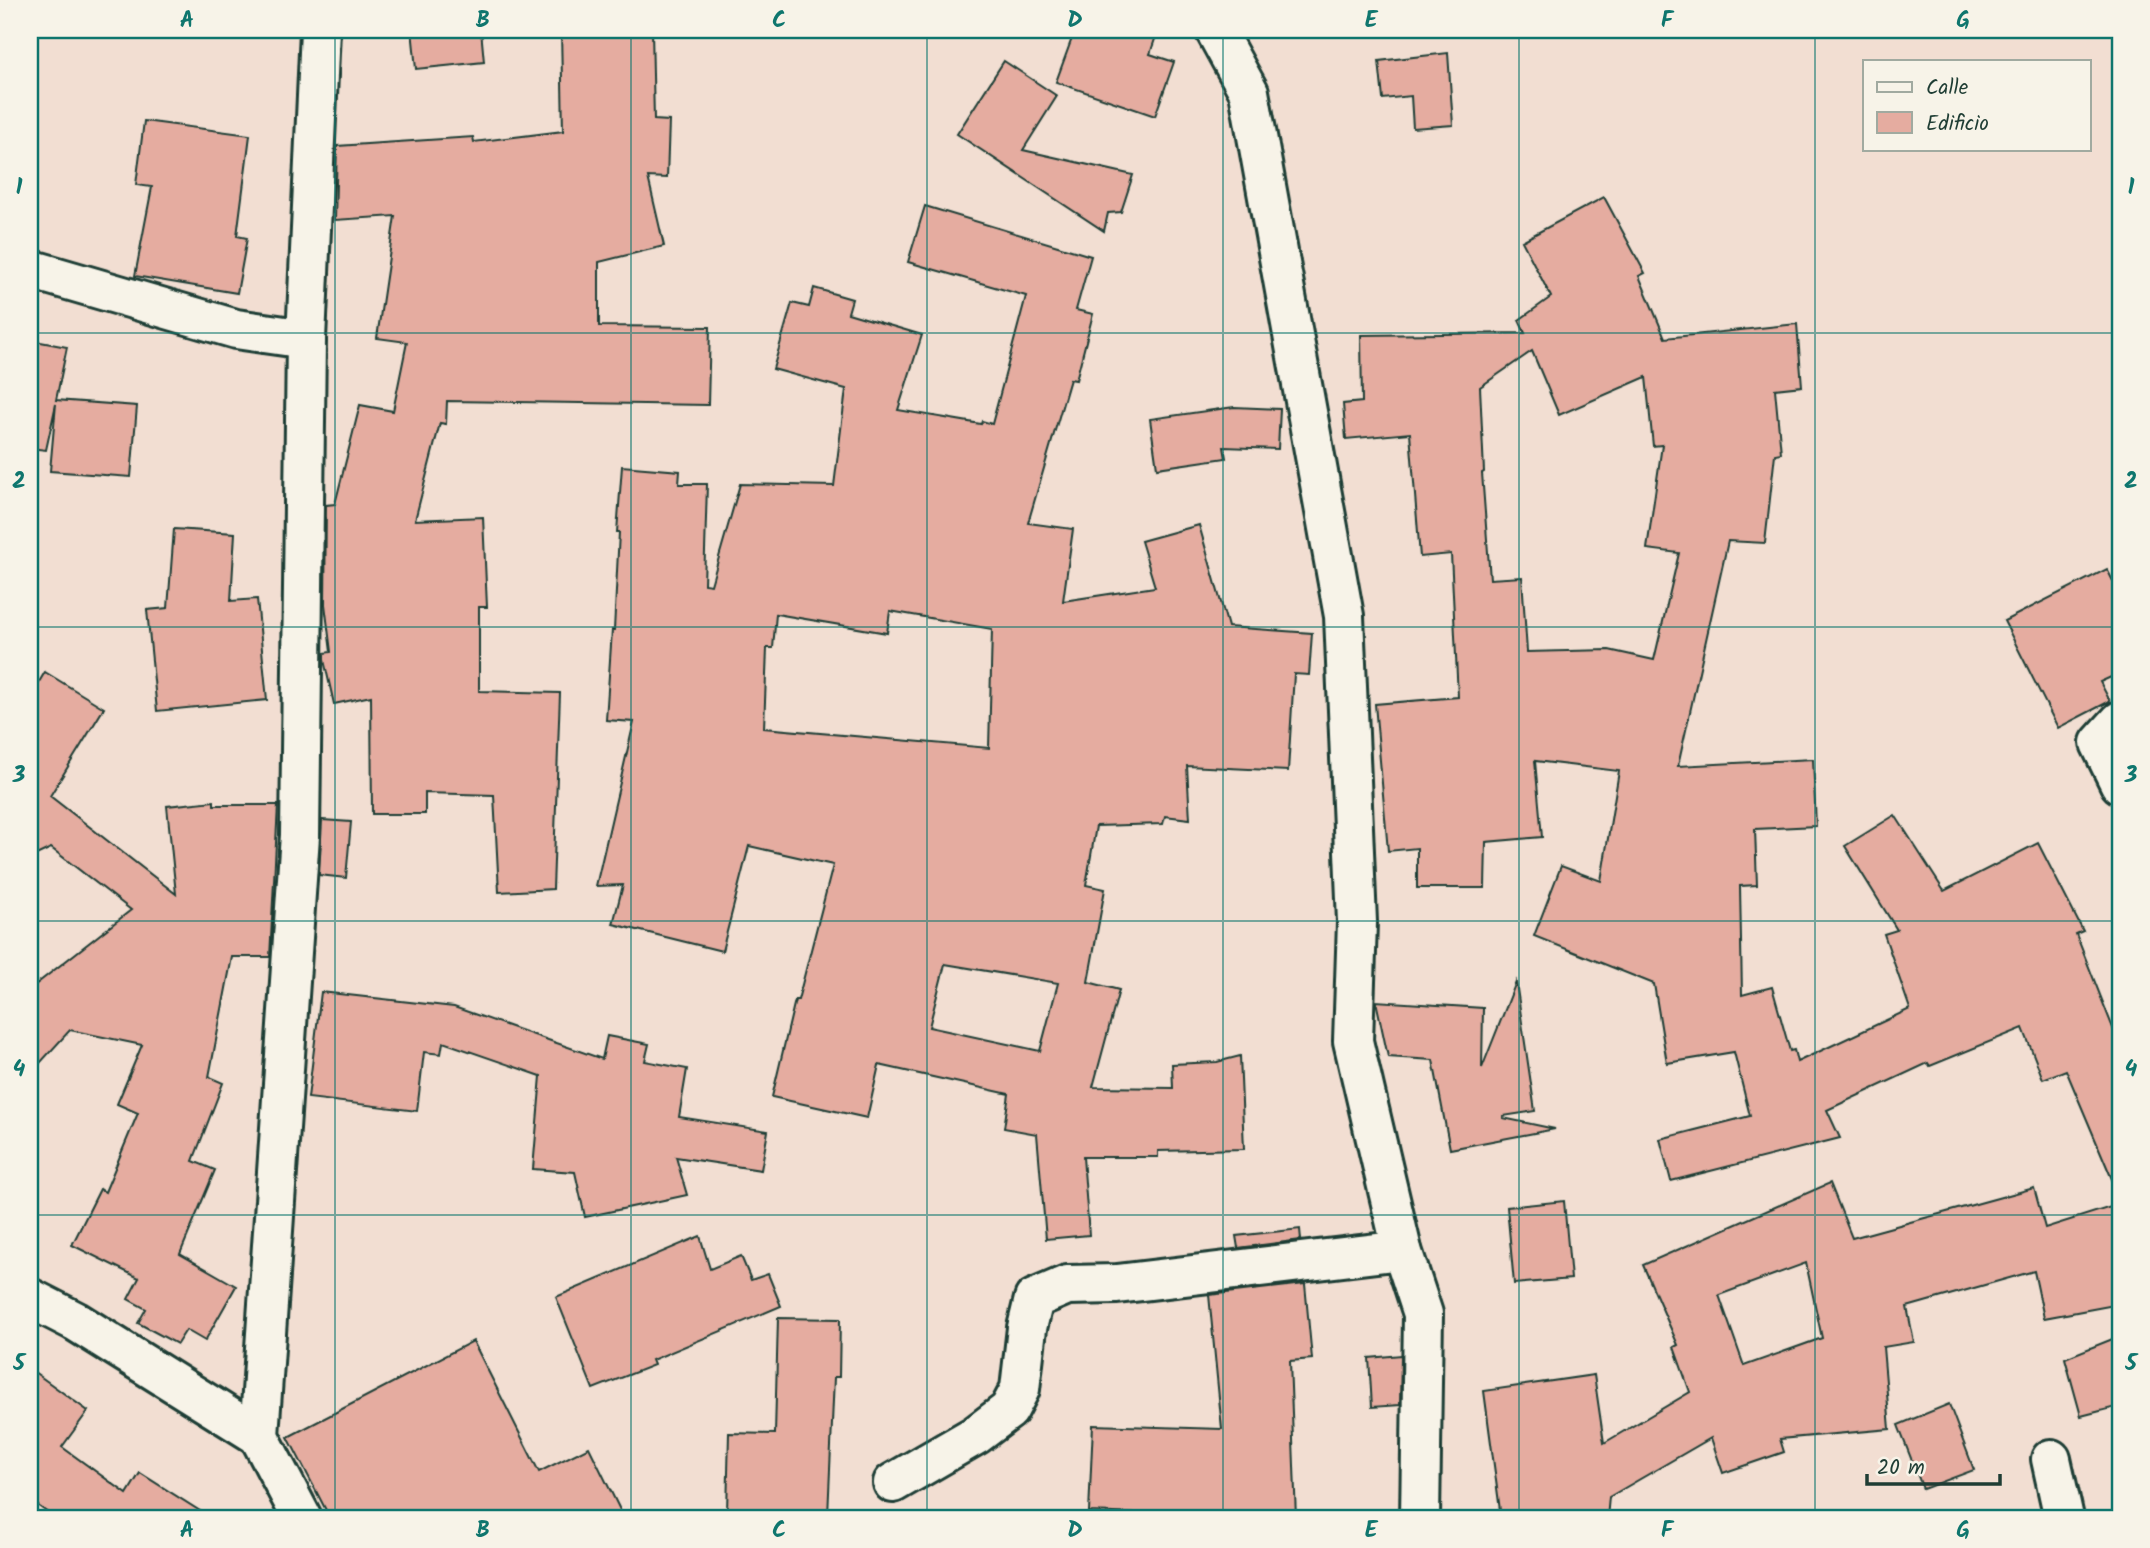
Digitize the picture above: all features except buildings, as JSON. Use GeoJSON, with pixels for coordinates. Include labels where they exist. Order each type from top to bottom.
{"type":"FeatureCollection","features":[{"type":"Feature","properties":{"kind":"street"},"geometry":{"type":"LineString","coordinates":[[259,1436],[300,835],[306,340],[320,30]]}},
{"type":"Feature","properties":{"kind":"street"},"geometry":{"type":"LineString","coordinates":[[1215,30],[1249,92],[1344,616],[1357,922],[1353,1041],[1402,1250],[1423,1314],[1420,1518]]}},
{"type":"Feature","properties":{"kind":"street"},"geometry":{"type":"LineString","coordinates":[[30,269],[236,329],[306,340]]}},
{"type":"Feature","properties":{"kind":"street"},"geometry":{"type":"LineString","coordinates":[[2120,721],[2100,743],[2120,784]]}},
{"type":"Feature","properties":{"kind":"street"},"geometry":{"type":"LineString","coordinates":[[893,1483],[976,1435],[1009,1410],[1020,1389],[1027,1328],[1034,1299],[1068,1285],[1117,1284],[1402,1250]]}},
{"type":"Feature","properties":{"kind":"street"},"geometry":{"type":"LineString","coordinates":[[30,1298],[75,1321],[259,1436],[302,1518]]}},
{"type":"Feature","properties":{"kind":"street"},"geometry":{"type":"LineString","coordinates":[[2051,1459],[2064,1518]]}}]}
